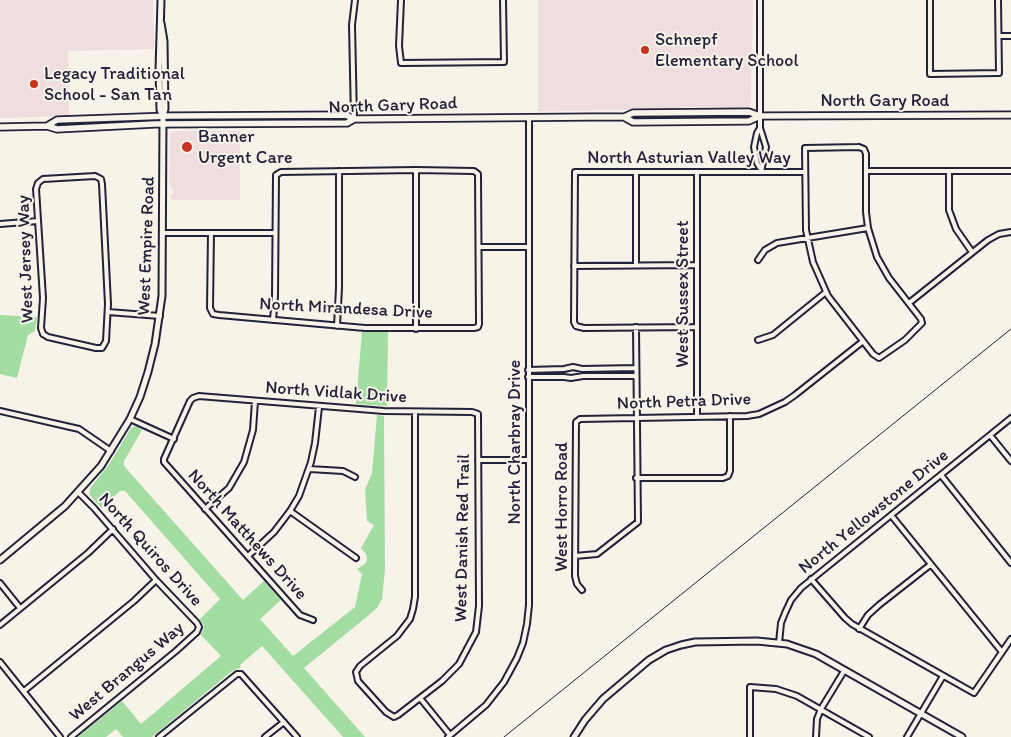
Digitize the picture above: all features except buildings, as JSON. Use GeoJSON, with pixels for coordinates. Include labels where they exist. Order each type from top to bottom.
{"type":"FeatureCollection","features":[{"type":"Feature","properties":{"kind":"main road","name":"North Gary Road"},"geometry":{"type":"LineString","coordinates":[[624,118],[633,113],[749,112],[760,116],[1011,115]]}},
{"type":"Feature","properties":{"kind":"main road"},"geometry":{"type":"LineString","coordinates":[[0,127],[48,126],[57,120],[163,116],[346,115],[354,119]]}},
{"type":"Feature","properties":{"kind":"main road","name":"North Gary Road"},"geometry":{"type":"LineString","coordinates":[[48,126],[57,128],[163,124],[347,123],[354,119],[624,118],[633,122],[749,121],[760,116]]}},
{"type":"Feature","properties":{"kind":"street","name":"West Empire Road"},"geometry":{"type":"LineString","coordinates":[[0,560],[52,518],[78,492],[111,451],[130,419],[148,372],[160,316],[162,296],[163,116],[165,109],[161,0]]}},
{"type":"Feature","properties":{"kind":"street"},"geometry":{"type":"LineString","coordinates":[[354,119],[352,25],[355,0]]}},
{"type":"Feature","properties":{"kind":"street"},"geometry":{"type":"LineString","coordinates":[[401,0],[400,63],[504,62],[503,0]]}},
{"type":"Feature","properties":{"kind":"street"},"geometry":{"type":"LineString","coordinates":[[760,0],[760,128],[766,147],[760,170]]}},
{"type":"Feature","properties":{"kind":"street"},"geometry":{"type":"LineString","coordinates":[[930,0],[930,74],[999,73],[998,0]]}},
{"type":"Feature","properties":{"kind":"street"},"geometry":{"type":"LineString","coordinates":[[998,36],[1011,36]]}},
{"type":"Feature","properties":{"kind":"street","name":"North Charbray Drive"},"geometry":{"type":"LineString","coordinates":[[449,736],[486,705],[511,670],[523,643],[529,605],[529,118]]}},
{"type":"Feature","properties":{"kind":"street"},"geometry":{"type":"LineString","coordinates":[[760,128],[754,147],[760,170]]}},
{"type":"Feature","properties":{"kind":"street"},"geometry":{"type":"LineString","coordinates":[[859,147],[864,149],[866,154],[866,171],[868,228],[877,257],[909,303],[922,318],[922,323],[912,334],[879,358],[872,354],[835,307],[813,262],[806,237],[805,148],[859,147]]}},
{"type":"Feature","properties":{"kind":"street"},"geometry":{"type":"LineString","coordinates":[[755,151],[761,153],[765,151]]}},
{"type":"Feature","properties":{"kind":"street"},"geometry":{"type":"LineString","coordinates":[[416,170],[416,329]]}},
{"type":"Feature","properties":{"kind":"street","name":"North Asturian Valley Way"},"geometry":{"type":"LineString","coordinates":[[574,266],[575,172],[760,170],[804,172]]}},
{"type":"Feature","properties":{"kind":"street"},"geometry":{"type":"LineString","coordinates":[[337,326],[339,288],[339,171]]}},
{"type":"Feature","properties":{"kind":"street"},"geometry":{"type":"LineString","coordinates":[[274,320],[276,175],[281,172],[474,171],[478,174],[479,247],[528,247]]}},
{"type":"Feature","properties":{"kind":"street"},"geometry":{"type":"LineString","coordinates":[[866,171],[1011,171]]}},
{"type":"Feature","properties":{"kind":"street"},"geometry":{"type":"LineString","coordinates":[[949,171],[949,210],[956,230],[972,252]]}},
{"type":"Feature","properties":{"kind":"street"},"geometry":{"type":"LineString","coordinates":[[636,172],[636,265]]}},
{"type":"Feature","properties":{"kind":"street","name":"West Sussex Street"},"geometry":{"type":"LineString","coordinates":[[697,172],[697,417]]}},
{"type":"Feature","properties":{"kind":"street","name":"West Jersey Way"},"geometry":{"type":"LineString","coordinates":[[96,176],[101,179],[108,312],[106,341],[102,348],[48,337],[43,334],[41,328],[43,298],[38,222],[36,189],[38,183],[43,179],[96,176]]}},
{"type":"Feature","properties":{"kind":"street"},"geometry":{"type":"LineString","coordinates":[[0,224],[38,222]]}},
{"type":"Feature","properties":{"kind":"street"},"geometry":{"type":"LineString","coordinates":[[758,260],[760,254],[777,243],[868,228]]}},
{"type":"Feature","properties":{"kind":"street"},"geometry":{"type":"LineString","coordinates":[[909,303],[972,252],[999,234],[1011,232]]}},
{"type":"Feature","properties":{"kind":"street"},"geometry":{"type":"LineString","coordinates":[[162,233],[275,233]]}},
{"type":"Feature","properties":{"kind":"street","name":"North Mirandesa Drive"},"geometry":{"type":"LineString","coordinates":[[211,233],[210,308],[213,314],[337,326],[416,329],[478,327],[479,247]]}},
{"type":"Feature","properties":{"kind":"street"},"geometry":{"type":"LineString","coordinates":[[697,265],[574,266],[574,322],[576,326],[584,328],[697,327]]}},
{"type":"Feature","properties":{"kind":"street"},"geometry":{"type":"LineString","coordinates":[[758,340],[773,335],[826,292]]}},
{"type":"Feature","properties":{"kind":"street"},"geometry":{"type":"LineString","coordinates":[[108,312],[160,316]]}},
{"type":"Feature","properties":{"kind":"street"},"geometry":{"type":"LineString","coordinates":[[576,556],[597,554],[638,522],[636,478],[636,327]]}},
{"type":"Feature","properties":{"kind":"street","name":"North Petra Drive"},"geometry":{"type":"LineString","coordinates":[[576,422],[583,418],[747,416],[759,414],[785,402],[862,342]]}},
{"type":"Feature","properties":{"kind":"street"},"geometry":{"type":"LineString","coordinates":[[578,367],[580,372],[578,377]]}},
{"type":"Feature","properties":{"kind":"street"},"geometry":{"type":"LineString","coordinates":[[528,370],[564,370],[578,367],[582,369],[636,368]]}},
{"type":"Feature","properties":{"kind":"street"},"geometry":{"type":"LineString","coordinates":[[528,377],[636,376]]}},
{"type":"Feature","properties":{"kind":"street","name":"North Vidlak Drive"},"geometry":{"type":"LineString","coordinates":[[174,439],[190,401],[200,396],[319,406],[416,412],[472,412],[478,414]]}},
{"type":"Feature","properties":{"kind":"street"},"geometry":{"type":"LineString","coordinates":[[205,509],[229,488],[244,462],[253,430],[255,401]]}},
{"type":"Feature","properties":{"kind":"street"},"geometry":{"type":"LineString","coordinates":[[248,556],[268,538],[290,511],[299,496],[309,469],[315,443],[319,406]]}},
{"type":"Feature","properties":{"kind":"street"},"geometry":{"type":"LineString","coordinates":[[0,411],[79,429],[111,451]]}},
{"type":"Feature","properties":{"kind":"street","name":"West Danish Red Trail"},"geometry":{"type":"LineString","coordinates":[[416,412],[415,597],[413,608],[410,619],[397,636],[360,666],[356,672],[358,681],[386,712],[394,717],[398,716],[442,681],[459,664],[476,632],[479,606],[478,414]]}},
{"type":"Feature","properties":{"kind":"street"},"geometry":{"type":"LineString","coordinates":[[636,478],[723,478],[728,476],[730,471],[730,416]]}},
{"type":"Feature","properties":{"kind":"street","name":"North Yellowstone Drive"},"geometry":{"type":"LineString","coordinates":[[779,643],[781,623],[791,600],[811,579],[1011,418]]}},
{"type":"Feature","properties":{"kind":"street"},"geometry":{"type":"LineString","coordinates":[[130,419],[174,439]]}},
{"type":"Feature","properties":{"kind":"street","name":"West Horro Road"},"geometry":{"type":"LineString","coordinates":[[576,422],[576,556],[577,584],[582,590]]}},
{"type":"Feature","properties":{"kind":"street"},"geometry":{"type":"LineString","coordinates":[[990,435],[1011,461]]}},
{"type":"Feature","properties":{"kind":"street","name":"North Matthews Drive"},"geometry":{"type":"LineString","coordinates":[[174,439],[164,462],[300,614],[313,620]]}},
{"type":"Feature","properties":{"kind":"street"},"geometry":{"type":"LineString","coordinates":[[478,460],[528,460]]}},
{"type":"Feature","properties":{"kind":"street"},"geometry":{"type":"LineString","coordinates":[[309,469],[343,471],[355,477]]}},
{"type":"Feature","properties":{"kind":"street"},"geometry":{"type":"LineString","coordinates":[[941,475],[1011,563]]}},
{"type":"Feature","properties":{"kind":"street","name":"North Quiros Drive"},"geometry":{"type":"LineString","coordinates":[[78,492],[199,627]]}},
{"type":"Feature","properties":{"kind":"street"},"geometry":{"type":"LineString","coordinates":[[290,511],[356,558]]}},
{"type":"Feature","properties":{"kind":"street"},"geometry":{"type":"LineString","coordinates":[[891,515],[1002,652]]}},
{"type":"Feature","properties":{"kind":"street"},"geometry":{"type":"LineString","coordinates":[[0,625],[88,553],[113,529]]}},
{"type":"Feature","properties":{"kind":"street"},"geometry":{"type":"LineString","coordinates":[[859,629],[868,615],[879,605],[930,565]]}},
{"type":"Feature","properties":{"kind":"street"},"geometry":{"type":"LineString","coordinates":[[811,579],[845,618],[859,629],[974,693],[1011,639]]}},
{"type":"Feature","properties":{"kind":"street"},"geometry":{"type":"LineString","coordinates":[[24,691],[134,601],[156,580]]}},
{"type":"Feature","properties":{"kind":"street"},"geometry":{"type":"LineString","coordinates":[[0,583],[20,608]]}},
{"type":"Feature","properties":{"kind":"street","name":"West Brangus Way"},"geometry":{"type":"LineString","coordinates":[[71,737],[176,651],[197,632],[199,627]]}},
{"type":"Feature","properties":{"kind":"street"},"geometry":{"type":"LineString","coordinates":[[574,737],[585,720],[603,699],[649,660],[666,650],[682,644],[695,642],[779,643],[805,650],[962,737]]}},
{"type":"Feature","properties":{"kind":"street"},"geometry":{"type":"LineString","coordinates":[[0,662],[60,737]]}},
{"type":"Feature","properties":{"kind":"street"},"geometry":{"type":"LineString","coordinates":[[816,737],[817,719],[844,671]]}},
{"type":"Feature","properties":{"kind":"street"},"geometry":{"type":"LineString","coordinates":[[159,737],[237,674],[241,674],[297,737]]}},
{"type":"Feature","properties":{"kind":"street"},"geometry":{"type":"LineString","coordinates":[[908,737],[943,676]]}},
{"type":"Feature","properties":{"kind":"street"},"geometry":{"type":"LineString","coordinates":[[750,737],[750,687],[785,691],[869,737]]}},
{"type":"Feature","properties":{"kind":"street"},"geometry":{"type":"LineString","coordinates":[[420,698],[449,736]]}},
{"type":"Feature","properties":{"kind":"street"},"geometry":{"type":"LineString","coordinates":[[265,737],[284,722]]}},
{"type":"Feature","properties":{"kind":"shaded area","name":"Legacy Traditional School - San Tan"},"geometry":{"type":"Polygon","coordinates":[[[0,0],[153,0],[154,49],[68,51],[69,116],[0,118],[0,0]]]}},
{"type":"Feature","properties":{"kind":"shaded area","name":"Schnepf Elementary School"},"geometry":{"type":"Polygon","coordinates":[[[538,0],[753,0],[751,104],[746,109],[686,107],[667,110],[538,111],[538,0]]]}},
{"type":"Feature","properties":{"kind":"shaded area"},"geometry":{"type":"Polygon","coordinates":[[[172,131],[240,131],[240,200],[171,200],[171,195],[174,193],[169,183],[170,134],[172,131]]]}},
{"type":"Feature","properties":{"kind":"green space"},"geometry":{"type":"Polygon","coordinates":[[[0,315],[37,317],[35,331],[28,335],[17,378],[0,374],[0,315]]]}},
{"type":"Feature","properties":{"kind":"green space"},"geometry":{"type":"Polygon","coordinates":[[[362,331],[388,332],[387,406],[356,404],[362,331]]]}},
{"type":"Feature","properties":{"kind":"green space"},"geometry":{"type":"Polygon","coordinates":[[[377,415],[384,416],[385,570],[382,599],[377,608],[304,668],[365,737],[343,737],[262,646],[240,665],[240,668],[232,671],[152,737],[123,737],[116,729],[106,737],[78,737],[122,701],[141,724],[221,656],[201,635],[204,626],[200,619],[220,599],[125,491],[120,491],[101,508],[89,494],[91,487],[110,463],[131,428],[136,426],[142,430],[124,461],[124,466],[243,600],[264,581],[281,600],[260,619],[293,656],[355,607],[362,574],[357,569],[366,563],[367,559],[366,554],[361,548],[374,525],[367,521],[365,490],[372,473],[377,415]]]}},
{"type":"Feature","properties":{"kind":"railway"},"geometry":{"type":"LineString","coordinates":[[504,737],[1011,329]]}},
{"type":"Feature","properties":{"kind":"place","name":"Schnepf Elementary School"},"geometry":{"type":"Point","coordinates":[645,50]}},
{"type":"Feature","properties":{"kind":"place","name":"Legacy Traditional School - San Tan"},"geometry":{"type":"Point","coordinates":[34,84]}},
{"type":"Feature","properties":{"kind":"place","name":"Banner Urgent Care"},"geometry":{"type":"Point","coordinates":[187,147]}}]}
